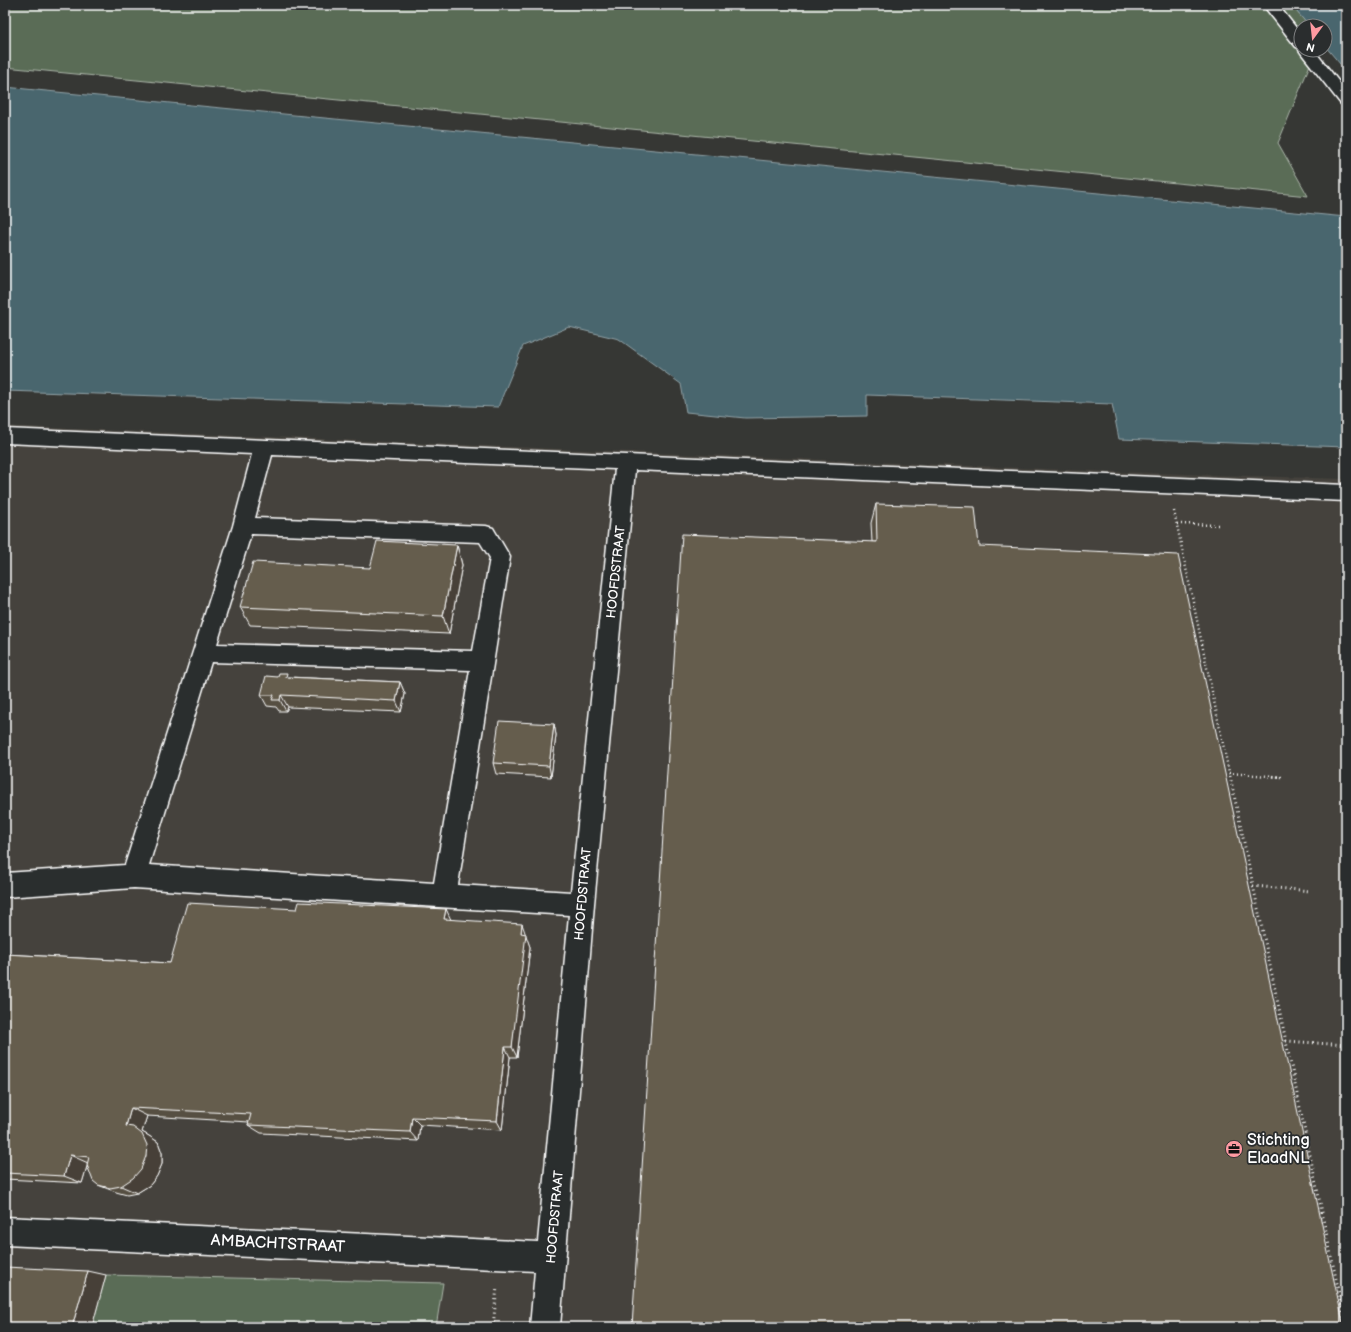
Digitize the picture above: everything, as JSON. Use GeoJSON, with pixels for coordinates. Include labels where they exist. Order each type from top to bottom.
{"type":"FeatureCollection","features":[{"type":"Feature","properties":{"kind":"street"},"geometry":{"type":"LineString","coordinates":[[1270,5],[1293,34]]}},
{"type":"Feature","properties":{"kind":"street"},"geometry":{"type":"LineString","coordinates":[[1312,58],[1346,101]]}},
{"type":"Feature","properties":{"kind":"street"},"geometry":{"type":"LineString","coordinates":[[5,436],[1346,493]]}},
{"type":"Feature","properties":{"kind":"street"},"geometry":{"type":"LineString","coordinates":[[134,876],[243,526],[264,446]]}},
{"type":"Feature","properties":{"kind":"street","name":"HOOFDSTRAAT"},"geometry":{"type":"LineString","coordinates":[[545,1327],[582,904],[626,462]]}},
{"type":"Feature","properties":{"kind":"street"},"geometry":{"type":"LineString","coordinates":[[243,526],[486,534],[500,557],[444,895]]}},
{"type":"Feature","properties":{"kind":"street"},"geometry":{"type":"LineString","coordinates":[[203,653],[483,661]]}},
{"type":"Feature","properties":{"kind":"street"},"geometry":{"type":"LineString","coordinates":[[5,885],[134,876],[582,904]]}},
{"type":"Feature","properties":{"kind":"street","name":"AMBACHTSTRAAT"},"geometry":{"type":"LineString","coordinates":[[5,1231],[552,1258]]}},
{"type":"Feature","properties":{"kind":"path"},"geometry":{"type":"LineString","coordinates":[[1170,485],[1229,773],[1344,1306],[1346,1327]]}},
{"type":"Feature","properties":{"kind":"path"},"geometry":{"type":"LineString","coordinates":[[1177,524],[1221,526]]}},
{"type":"Feature","properties":{"kind":"path"},"geometry":{"type":"LineString","coordinates":[[1229,773],[1282,777]]}},
{"type":"Feature","properties":{"kind":"path"},"geometry":{"type":"LineString","coordinates":[[1253,886],[1311,891]]}},
{"type":"Feature","properties":{"kind":"path"},"geometry":{"type":"LineString","coordinates":[[1286,1041],[1346,1045]]}},
{"type":"Feature","properties":{"kind":"path"},"geometry":{"type":"LineString","coordinates":[[492,1327],[501,1255]]}},
{"type":"Feature","properties":{"kind":"shaded area"},"geometry":{"type":"Polygon","coordinates":[[[5,426],[1121,472],[1346,479],[1346,1327],[5,1327],[5,426]]]}},
{"type":"Feature","properties":{"kind":"green space"},"geometry":{"type":"Polygon","coordinates":[[[5,5],[1291,5],[1302,18],[1293,18],[1293,58],[1313,58],[1278,143],[1308,196],[5,67],[5,5]]]}},
{"type":"Feature","properties":{"kind":"green space"},"geometry":{"type":"Polygon","coordinates":[[[106,1275],[443,1283],[436,1327],[92,1327],[106,1275]]]}},
{"type":"Feature","properties":{"kind":"water"},"geometry":{"type":"Polygon","coordinates":[[[1291,5],[1346,5],[1346,71],[1333,56],[1333,18],[1302,18],[1291,5]]]}},
{"type":"Feature","properties":{"kind":"water"},"geometry":{"type":"Polygon","coordinates":[[[5,87],[1346,217],[1346,447],[1119,439],[1112,404],[867,395],[867,416],[745,418],[686,412],[681,384],[619,339],[569,327],[523,346],[498,407],[5,391],[5,87]]]}},
{"type":"Feature","properties":{"kind":"building"},"geometry":{"type":"Polygon","coordinates":[[[876,504],[975,507],[979,546],[1178,555],[1344,1327],[632,1327],[682,534],[877,542],[876,504]]]}},
{"type":"Feature","properties":{"kind":"building"},"geometry":{"type":"Polygon","coordinates":[[[377,541],[457,545],[443,616],[240,607],[253,562],[370,568],[377,541]]]}},
{"type":"Feature","properties":{"kind":"building"},"geometry":{"type":"Polygon","coordinates":[[[279,673],[287,673],[286,677],[400,682],[396,701],[281,695],[280,700],[272,700],[274,695],[261,695],[266,676],[278,677],[279,673]]]}},
{"type":"Feature","properties":{"kind":"building"},"geometry":{"type":"Polygon","coordinates":[[[499,721],[554,724],[549,766],[493,763],[499,721]]]}},
{"type":"Feature","properties":{"kind":"building"},"geometry":{"type":"Polygon","coordinates":[[[299,902],[446,909],[444,919],[522,924],[521,933],[526,934],[512,1047],[505,1047],[497,1121],[412,1117],[410,1132],[248,1125],[251,1114],[131,1108],[126,1126],[133,1127],[142,1134],[147,1145],[146,1156],[141,1169],[133,1178],[121,1186],[110,1188],[98,1185],[93,1181],[87,1165],[89,1157],[70,1155],[64,1176],[5,1173],[5,954],[170,963],[187,903],[297,909],[299,902]]]}},
{"type":"Feature","properties":{"kind":"building"},"geometry":{"type":"Polygon","coordinates":[[[5,1267],[88,1271],[72,1327],[5,1327],[5,1267]]]}},
{"type":"Feature","properties":{"kind":"place","name":"Stichting ElaadNL"},"geometry":{"type":"Point","coordinates":[1234,1149]}}]}
